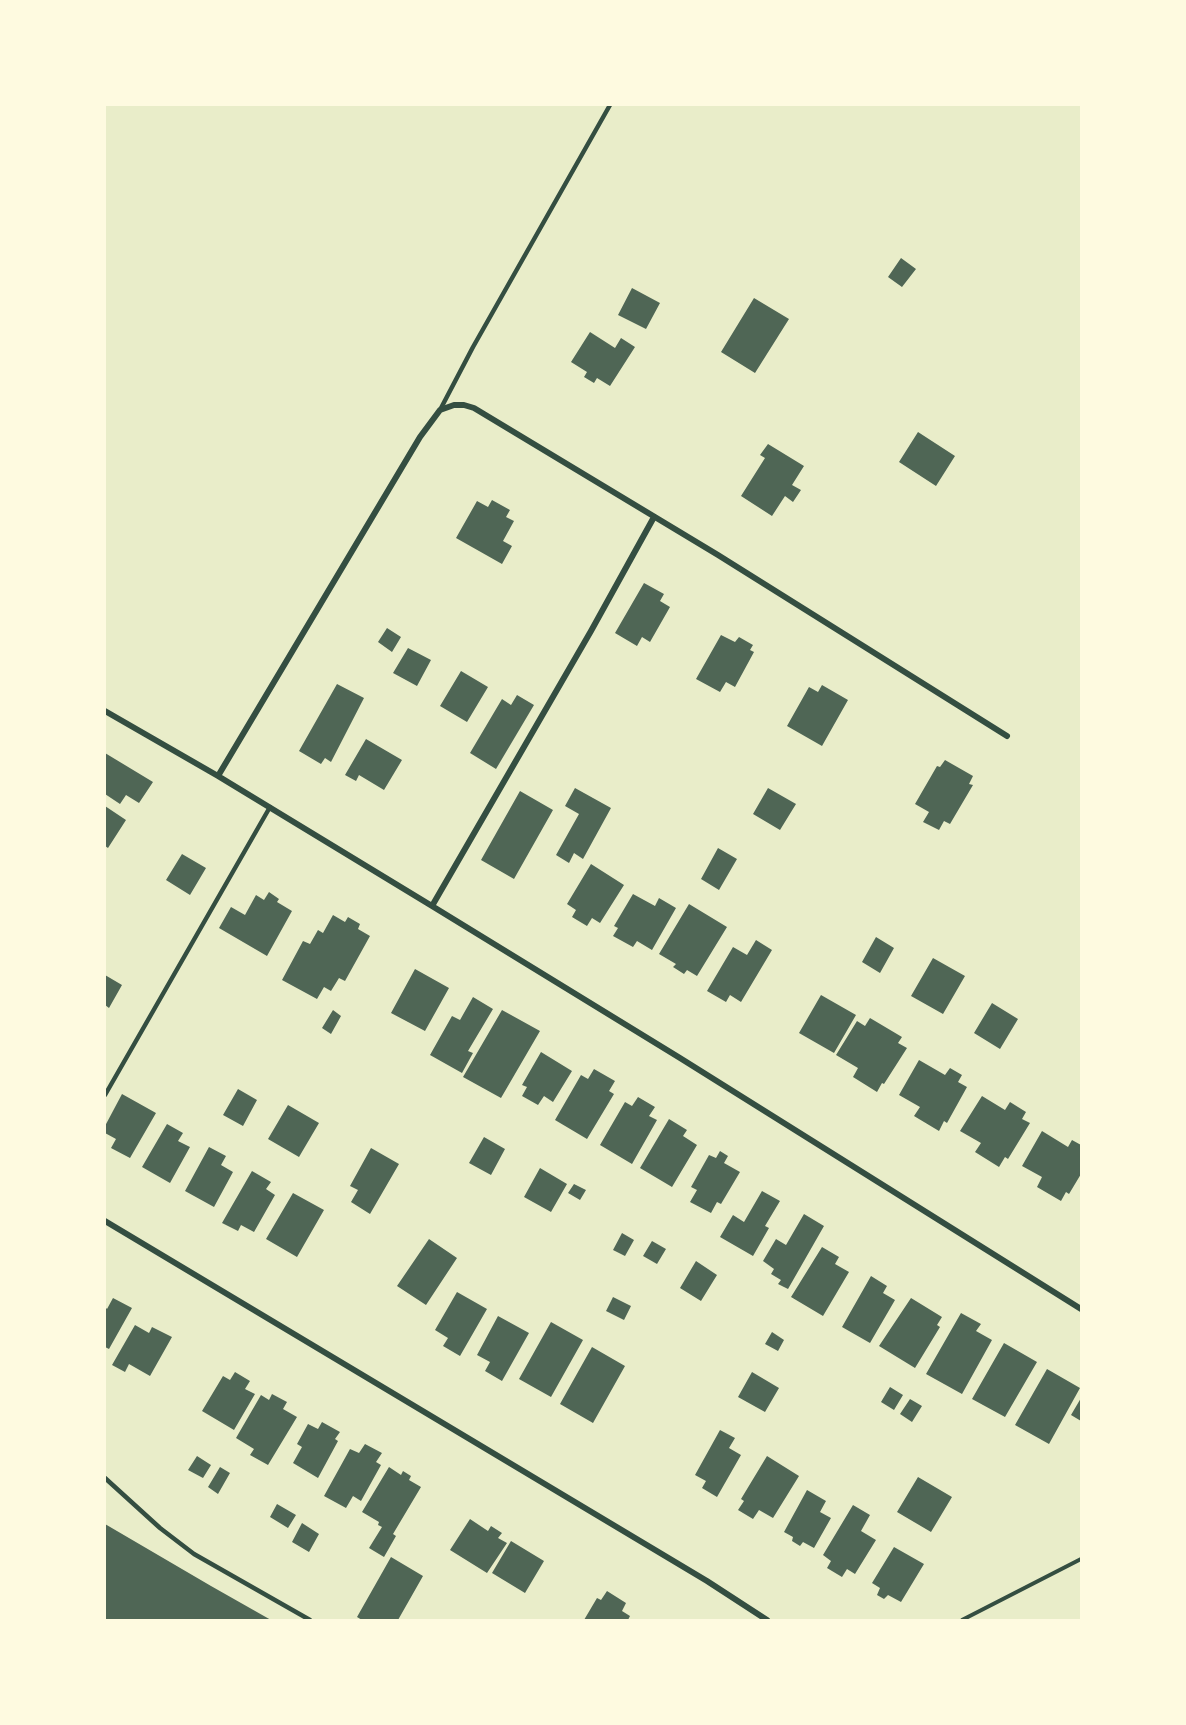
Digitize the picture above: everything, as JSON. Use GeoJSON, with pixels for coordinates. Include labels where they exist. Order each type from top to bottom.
{"type":"FeatureCollection","features":[{"type":"Feature","properties":{"kind":"street"},"geometry":{"type":"LineString","coordinates":[[218,776],[420,437],[440,410],[454,405],[474,408],[1007,736]]}},
{"type":"Feature","properties":{"kind":"street"},"geometry":{"type":"LineString","coordinates":[[432,906],[654,517]]}},
{"type":"Feature","properties":{"kind":"street"},"geometry":{"type":"LineString","coordinates":[[105,711],[270,807],[432,906],[1081,1309]]}},
{"type":"Feature","properties":{"kind":"street"},"geometry":{"type":"LineString","coordinates":[[105,1221],[707,1581],[767,1620]]}},
{"type":"Feature","properties":{"kind":"lane"},"geometry":{"type":"LineString","coordinates":[[440,410],[473,347],[610,105]]}},
{"type":"Feature","properties":{"kind":"lane"},"geometry":{"type":"LineString","coordinates":[[105,1095],[270,807]]}},
{"type":"Feature","properties":{"kind":"lane"},"geometry":{"type":"LineString","coordinates":[[105,1478],[159,1528],[194,1554],[310,1620]]}},
{"type":"Feature","properties":{"kind":"path"},"geometry":{"type":"LineString","coordinates":[[962,1620],[1081,1559]]}},
{"type":"Feature","properties":{"kind":"building"},"geometry":{"type":"Polygon","coordinates":[[[901,258],[916,269],[902,287],[888,277],[901,258]]]}},
{"type":"Feature","properties":{"kind":"building"},"geometry":{"type":"Polygon","coordinates":[[[632,288],[660,303],[646,329],[618,315],[632,288]]]}},
{"type":"Feature","properties":{"kind":"building"},"geometry":{"type":"Polygon","coordinates":[[[754,298],[789,319],[755,373],[721,352],[754,298]]]}},
{"type":"Feature","properties":{"kind":"building"},"geometry":{"type":"Polygon","coordinates":[[[590,332],[615,348],[621,338],[635,347],[610,386],[597,378],[594,383],[584,377],[587,372],[571,362],[590,332]]]}},
{"type":"Feature","properties":{"kind":"building"},"geometry":{"type":"Polygon","coordinates":[[[918,432],[955,456],[936,486],[899,462],[918,432]]]}},
{"type":"Feature","properties":{"kind":"building"},"geometry":{"type":"Polygon","coordinates":[[[768,444],[804,466],[792,485],[801,490],[793,502],[785,496],[772,516],[741,496],[765,458],[760,455],[768,444]]]}},
{"type":"Feature","properties":{"kind":"building"},"geometry":{"type":"Polygon","coordinates":[[[492,500],[510,510],[506,517],[514,521],[503,541],[512,546],[502,564],[456,538],[477,501],[488,507],[492,500]]]}},
{"type":"Feature","properties":{"kind":"building"},"geometry":{"type":"Polygon","coordinates":[[[644,583],[664,594],[660,601],[670,607],[650,642],[642,637],[637,646],[615,633],[644,583]]]}},
{"type":"Feature","properties":{"kind":"building"},"geometry":{"type":"Polygon","coordinates":[[[387,628],[401,637],[392,652],[378,642],[387,628]]]}},
{"type":"Feature","properties":{"kind":"building"},"geometry":{"type":"Polygon","coordinates":[[[721,635],[735,642],[739,637],[753,645],[750,650],[754,652],[735,687],[726,682],[720,692],[696,679],[721,635]]]}},
{"type":"Feature","properties":{"kind":"building"},"geometry":{"type":"Polygon","coordinates":[[[408,648],[431,660],[417,686],[393,673],[408,648]]]}},
{"type":"Feature","properties":{"kind":"building"},"geometry":{"type":"Polygon","coordinates":[[[461,671],[488,687],[467,722],[440,706],[461,671]]]}},
{"type":"Feature","properties":{"kind":"building"},"geometry":{"type":"Polygon","coordinates":[[[337,684],[364,698],[331,762],[325,758],[321,764],[299,751],[337,684]]]}},
{"type":"Feature","properties":{"kind":"building"},"geometry":{"type":"Polygon","coordinates":[[[822,685],[848,700],[822,746],[787,726],[809,687],[818,692],[822,685]]]}},
{"type":"Feature","properties":{"kind":"building"},"geometry":{"type":"Polygon","coordinates":[[[517,695],[534,705],[496,769],[470,753],[502,699],[511,705],[517,695]]]}},
{"type":"Feature","properties":{"kind":"building"},"geometry":{"type":"Polygon","coordinates":[[[366,739],[402,760],[384,790],[359,775],[356,781],[345,775],[366,739]]]}},
{"type":"Feature","properties":{"kind":"building"},"geometry":{"type":"Polygon","coordinates":[[[105,753],[153,782],[139,803],[126,795],[120,804],[105,794],[105,753]]]}},
{"type":"Feature","properties":{"kind":"building"},"geometry":{"type":"Polygon","coordinates":[[[945,760],[973,776],[969,784],[973,785],[950,824],[944,821],[939,830],[923,822],[929,812],[915,804],[937,766],[940,767],[945,760]]]}},
{"type":"Feature","properties":{"kind":"building"},"geometry":{"type":"Polygon","coordinates":[[[575,788],[611,808],[583,859],[574,853],[569,863],[556,855],[579,814],[565,806],[575,788]]]}},
{"type":"Feature","properties":{"kind":"building"},"geometry":{"type":"Polygon","coordinates":[[[768,788],[796,804],[780,830],[753,814],[768,788]]]}},
{"type":"Feature","properties":{"kind":"building"},"geometry":{"type":"Polygon","coordinates":[[[520,791],[553,810],[514,879],[481,860],[520,791]]]}},
{"type":"Feature","properties":{"kind":"building"},"geometry":{"type":"Polygon","coordinates":[[[105,806],[126,820],[108,848],[105,846],[105,806]]]}},
{"type":"Feature","properties":{"kind":"building"},"geometry":{"type":"Polygon","coordinates":[[[718,848],[737,859],[719,890],[701,879],[718,848]]]}},
{"type":"Feature","properties":{"kind":"building"},"geometry":{"type":"Polygon","coordinates":[[[182,854],[206,868],[190,895],[166,880],[182,854]]]}},
{"type":"Feature","properties":{"kind":"building"},"geometry":{"type":"Polygon","coordinates":[[[591,864],[624,885],[600,923],[592,918],[587,926],[572,917],[576,910],[567,904],[591,864]]]}},
{"type":"Feature","properties":{"kind":"building"},"geometry":{"type":"Polygon","coordinates":[[[269,892],[279,899],[277,902],[292,911],[267,956],[219,928],[231,907],[245,915],[256,895],[264,900],[269,892]]]}},
{"type":"Feature","properties":{"kind":"building"},"geometry":{"type":"Polygon","coordinates":[[[633,894],[655,906],[659,898],[676,908],[652,950],[637,941],[633,947],[613,936],[618,928],[614,926],[633,894]]]}},
{"type":"Feature","properties":{"kind":"building"},"geometry":{"type":"Polygon","coordinates":[[[689,904],[727,927],[697,976],[687,970],[684,974],[673,967],[676,964],[659,954],[689,904]]]}},
{"type":"Feature","properties":{"kind":"building"},"geometry":{"type":"Polygon","coordinates":[[[333,915],[345,922],[348,917],[360,924],[358,929],[370,936],[345,981],[339,978],[331,991],[324,987],[317,999],[282,980],[303,941],[310,944],[318,930],[323,933],[333,915]]]}},
{"type":"Feature","properties":{"kind":"building"},"geometry":{"type":"Polygon","coordinates":[[[876,937],[894,948],[880,973],[862,962],[876,937]]]}},
{"type":"Feature","properties":{"kind":"building"},"geometry":{"type":"Polygon","coordinates":[[[756,940],[772,950],[741,1002],[730,995],[726,1002],[707,991],[733,947],[747,955],[756,940]]]}},
{"type":"Feature","properties":{"kind":"building"},"geometry":{"type":"Polygon","coordinates":[[[933,958],[965,976],[943,1014],[911,996],[933,958]]]}},
{"type":"Feature","properties":{"kind":"building"},"geometry":{"type":"Polygon","coordinates":[[[415,969],[449,988],[425,1031],[391,1013],[415,969]]]}},
{"type":"Feature","properties":{"kind":"building"},"geometry":{"type":"Polygon","coordinates":[[[105,975],[122,985],[109,1008],[105,1005],[105,975]]]}},
{"type":"Feature","properties":{"kind":"building"},"geometry":{"type":"Polygon","coordinates":[[[821,995],[856,1015],[834,1053],[799,1033],[821,995]]]}},
{"type":"Feature","properties":{"kind":"building"},"geometry":{"type":"Polygon","coordinates":[[[473,997],[493,1009],[468,1051],[473,1053],[462,1073],[430,1055],[452,1016],[460,1020],[473,997]]]}},
{"type":"Feature","properties":{"kind":"building"},"geometry":{"type":"Polygon","coordinates":[[[992,1003],[1018,1019],[1000,1049],[974,1033],[992,1003]]]}},
{"type":"Feature","properties":{"kind":"building"},"geometry":{"type":"Polygon","coordinates":[[[333,1010],[341,1016],[331,1034],[322,1028],[333,1010]]]}},
{"type":"Feature","properties":{"kind":"building"},"geometry":{"type":"Polygon","coordinates":[[[502,1010],[540,1031],[501,1098],[463,1077],[502,1010]]]}},
{"type":"Feature","properties":{"kind":"building"},"geometry":{"type":"Polygon","coordinates":[[[870,1018],[902,1037],[898,1043],[907,1048],[877,1092],[853,1077],[858,1068],[836,1055],[857,1021],[865,1026],[870,1018]]]}},
{"type":"Feature","properties":{"kind":"building"},"geometry":{"type":"Polygon","coordinates":[[[541,1052],[572,1071],[553,1102],[544,1096],[538,1105],[522,1096],[527,1087],[522,1085],[541,1052]]]}},
{"type":"Feature","properties":{"kind":"building"},"geometry":{"type":"Polygon","coordinates":[[[919,1060],[945,1075],[950,1068],[962,1075],[958,1082],[967,1087],[947,1123],[944,1121],[939,1131],[914,1116],[920,1107],[899,1095],[919,1060]]]}},
{"type":"Feature","properties":{"kind":"building"},"geometry":{"type":"Polygon","coordinates":[[[594,1069],[615,1081],[609,1091],[614,1094],[587,1139],[555,1120],[581,1075],[588,1079],[594,1069]]]}},
{"type":"Feature","properties":{"kind":"building"},"geometry":{"type":"Polygon","coordinates":[[[238,1089],[257,1100],[243,1126],[223,1115],[238,1089]]]}},
{"type":"Feature","properties":{"kind":"building"},"geometry":{"type":"Polygon","coordinates":[[[122,1094],[156,1113],[130,1158],[111,1148],[116,1139],[105,1133],[105,1126],[122,1094]]]}},
{"type":"Feature","properties":{"kind":"building"},"geometry":{"type":"Polygon","coordinates":[[[982,1096],[1005,1110],[1010,1102],[1026,1112],[1022,1119],[1030,1123],[1008,1159],[1005,1157],[999,1167],[975,1152],[981,1143],[960,1131],[982,1096]]]}},
{"type":"Feature","properties":{"kind":"building"},"geometry":{"type":"Polygon","coordinates":[[[638,1097],[655,1107],[649,1116],[657,1120],[632,1164],[600,1145],[625,1102],[632,1106],[638,1097]]]}},
{"type":"Feature","properties":{"kind":"building"},"geometry":{"type":"Polygon","coordinates":[[[288,1105],[319,1123],[299,1157],[268,1139],[288,1105]]]}},
{"type":"Feature","properties":{"kind":"building"},"geometry":{"type":"Polygon","coordinates":[[[669,1119],[687,1130],[683,1136],[697,1145],[672,1187],[640,1168],[669,1119]]]}},
{"type":"Feature","properties":{"kind":"building"},"geometry":{"type":"Polygon","coordinates":[[[167,1124],[183,1133],[178,1141],[190,1147],[170,1183],[142,1167],[167,1124]]]}},
{"type":"Feature","properties":{"kind":"building"},"geometry":{"type":"Polygon","coordinates":[[[1042,1131],[1068,1147],[1072,1140],[1081,1145],[1081,1174],[1069,1194],[1066,1192],[1061,1201],[1037,1187],[1042,1177],[1022,1166],[1042,1131]]]}},
{"type":"Feature","properties":{"kind":"building"},"geometry":{"type":"Polygon","coordinates":[[[484,1137],[505,1149],[491,1175],[469,1163],[484,1137]]]}},
{"type":"Feature","properties":{"kind":"building"},"geometry":{"type":"Polygon","coordinates":[[[209,1147],[226,1156],[221,1165],[233,1172],[214,1207],[185,1191],[209,1147]]]}},
{"type":"Feature","properties":{"kind":"building"},"geometry":{"type":"Polygon","coordinates":[[[371,1148],[399,1164],[370,1214],[351,1202],[358,1190],[350,1186],[371,1148]]]}},
{"type":"Feature","properties":{"kind":"building"},"geometry":{"type":"Polygon","coordinates":[[[720,1151],[728,1156],[724,1163],[740,1172],[721,1204],[717,1202],[711,1213],[690,1202],[697,1190],[691,1187],[709,1155],[716,1158],[720,1151]]]}},
{"type":"Feature","properties":{"kind":"building"},"geometry":{"type":"Polygon","coordinates":[[[540,1168],[567,1184],[551,1212],[524,1197],[540,1168]]]}},
{"type":"Feature","properties":{"kind":"building"},"geometry":{"type":"Polygon","coordinates":[[[252,1171],[271,1182],[266,1189],[275,1195],[254,1232],[241,1225],[238,1231],[222,1223],[252,1171]]]}},
{"type":"Feature","properties":{"kind":"building"},"geometry":{"type":"Polygon","coordinates":[[[574,1184],[586,1190],[580,1200],[568,1193],[574,1184]]]}},
{"type":"Feature","properties":{"kind":"building"},"geometry":{"type":"Polygon","coordinates":[[[762,1191],[780,1201],[765,1226],[769,1228],[753,1256],[720,1237],[733,1215],[744,1222],[762,1191]]]}},
{"type":"Feature","properties":{"kind":"building"},"geometry":{"type":"Polygon","coordinates":[[[293,1193],[324,1210],[297,1257],[266,1239],[293,1193]]]}},
{"type":"Feature","properties":{"kind":"building"},"geometry":{"type":"Polygon","coordinates":[[[804,1214],[824,1226],[788,1289],[778,1284],[781,1280],[771,1274],[774,1269],[763,1261],[776,1239],[786,1245],[804,1214]]]}},
{"type":"Feature","properties":{"kind":"building"},"geometry":{"type":"Polygon","coordinates":[[[622,1233],[634,1240],[625,1256],[613,1250],[622,1233]]]}},
{"type":"Feature","properties":{"kind":"building"},"geometry":{"type":"Polygon","coordinates":[[[429,1239],[457,1258],[426,1305],[397,1286],[429,1239]]]}},
{"type":"Feature","properties":{"kind":"building"},"geometry":{"type":"Polygon","coordinates":[[[652,1241],[666,1249],[657,1264],[643,1256],[652,1241]]]}},
{"type":"Feature","properties":{"kind":"building"},"geometry":{"type":"Polygon","coordinates":[[[822,1247],[839,1257],[835,1264],[849,1272],[823,1316],[791,1297],[822,1247]]]}},
{"type":"Feature","properties":{"kind":"building"},"geometry":{"type":"Polygon","coordinates":[[[696,1261],[717,1275],[701,1301],[680,1288],[696,1261]]]}},
{"type":"Feature","properties":{"kind":"building"},"geometry":{"type":"Polygon","coordinates":[[[871,1276],[887,1286],[883,1293],[895,1300],[870,1343],[842,1327],[871,1276]]]}},
{"type":"Feature","properties":{"kind":"building"},"geometry":{"type":"Polygon","coordinates":[[[457,1292],[487,1309],[460,1356],[443,1346],[448,1338],[435,1330],[457,1292]]]}},
{"type":"Feature","properties":{"kind":"building"},"geometry":{"type":"Polygon","coordinates":[[[613,1297],[631,1306],[624,1320],[606,1311],[613,1297]]]}},
{"type":"Feature","properties":{"kind":"building"},"geometry":{"type":"Polygon","coordinates":[[[113,1298],[132,1308],[109,1349],[105,1347],[105,1307],[107,1309],[113,1298]]]}},
{"type":"Feature","properties":{"kind":"building"},"geometry":{"type":"Polygon","coordinates":[[[911,1298],[942,1317],[937,1325],[940,1327],[915,1368],[879,1346],[911,1298]]]}},
{"type":"Feature","properties":{"kind":"building"},"geometry":{"type":"Polygon","coordinates":[[[961,1313],[981,1324],[976,1331],[992,1340],[962,1394],[926,1374],[961,1313]]]}},
{"type":"Feature","properties":{"kind":"building"},"geometry":{"type":"Polygon","coordinates":[[[498,1316],[529,1333],[502,1381],[485,1371],[490,1362],[477,1355],[498,1316]]]}},
{"type":"Feature","properties":{"kind":"building"},"geometry":{"type":"Polygon","coordinates":[[[551,1322],[583,1340],[551,1397],[519,1379],[551,1322]]]}},
{"type":"Feature","properties":{"kind":"building"},"geometry":{"type":"Polygon","coordinates":[[[135,1325],[149,1333],[152,1327],[172,1337],[150,1376],[129,1364],[125,1372],[112,1365],[135,1325]]]}},
{"type":"Feature","properties":{"kind":"building"},"geometry":{"type":"Polygon","coordinates":[[[772,1332],[784,1340],[778,1351],[765,1344],[772,1332]]]}},
{"type":"Feature","properties":{"kind":"building"},"geometry":{"type":"Polygon","coordinates":[[[1004,1343],[1037,1362],[1005,1417],[972,1399],[1004,1343]]]}},
{"type":"Feature","properties":{"kind":"building"},"geometry":{"type":"Polygon","coordinates":[[[592,1347],[625,1366],[593,1423],[560,1404],[592,1347]]]}},
{"type":"Feature","properties":{"kind":"building"},"geometry":{"type":"Polygon","coordinates":[[[1047,1369],[1080,1388],[1049,1444],[1015,1425],[1047,1369]]]}},
{"type":"Feature","properties":{"kind":"building"},"geometry":{"type":"Polygon","coordinates":[[[235,1372],[250,1381],[245,1389],[255,1394],[234,1430],[202,1411],[223,1376],[230,1380],[235,1372]]]}},
{"type":"Feature","properties":{"kind":"building"},"geometry":{"type":"Polygon","coordinates":[[[752,1372],[779,1388],[765,1412],[738,1397],[752,1372]]]}},
{"type":"Feature","properties":{"kind":"building"},"geometry":{"type":"Polygon","coordinates":[[[890,1387],[903,1395],[894,1410],[881,1402],[890,1387]]]}},
{"type":"Feature","properties":{"kind":"building"},"geometry":{"type":"Polygon","coordinates":[[[272,1394],[287,1402],[283,1409],[297,1417],[268,1465],[250,1455],[254,1449],[236,1438],[261,1395],[269,1400],[272,1394]]]}},
{"type":"Feature","properties":{"kind":"building"},"geometry":{"type":"Polygon","coordinates":[[[1081,1398],[1081,1421],[1071,1415],[1081,1398]]]}},
{"type":"Feature","properties":{"kind":"building"},"geometry":{"type":"Polygon","coordinates":[[[910,1399],[922,1406],[912,1422],[900,1414],[910,1399]]]}},
{"type":"Feature","properties":{"kind":"building"},"geometry":{"type":"Polygon","coordinates":[[[322,1422],[340,1432],[335,1439],[338,1441],[318,1478],[293,1463],[302,1447],[297,1444],[308,1424],[318,1429],[322,1422]]]}},
{"type":"Feature","properties":{"kind":"building"},"geometry":{"type":"Polygon","coordinates":[[[720,1430],[735,1438],[729,1448],[741,1455],[717,1497],[702,1488],[706,1481],[695,1475],[720,1430]]]}},
{"type":"Feature","properties":{"kind":"building"},"geometry":{"type":"Polygon","coordinates":[[[365,1444],[382,1453],[376,1462],[381,1465],[361,1501],[353,1496],[346,1508],[324,1496],[350,1449],[359,1453],[365,1444]]]}},
{"type":"Feature","properties":{"kind":"building"},"geometry":{"type":"Polygon","coordinates":[[[197,1456],[211,1465],[203,1478],[188,1470],[197,1456]]]}},
{"type":"Feature","properties":{"kind":"building"},"geometry":{"type":"Polygon","coordinates":[[[767,1456],[799,1476],[773,1518],[759,1510],[753,1519],[738,1510],[744,1501],[741,1499],[767,1456]]]}},
{"type":"Feature","properties":{"kind":"building"},"geometry":{"type":"Polygon","coordinates":[[[220,1467],[230,1473],[218,1494],[208,1487],[220,1467]]]}},
{"type":"Feature","properties":{"kind":"building"},"geometry":{"type":"Polygon","coordinates":[[[389,1467],[401,1475],[403,1471],[411,1476],[409,1480],[421,1487],[393,1534],[396,1536],[384,1557],[369,1548],[382,1527],[378,1525],[379,1522],[362,1512],[389,1467]]]}},
{"type":"Feature","properties":{"kind":"building"},"geometry":{"type":"Polygon","coordinates":[[[918,1477],[952,1497],[931,1532],[897,1512],[918,1477]]]}},
{"type":"Feature","properties":{"kind":"building"},"geometry":{"type":"Polygon","coordinates":[[[807,1490],[826,1501],[820,1512],[831,1518],[814,1548],[803,1542],[800,1546],[792,1541],[793,1537],[784,1532],[807,1490]]]}},
{"type":"Feature","properties":{"kind":"building"},"geometry":{"type":"Polygon","coordinates":[[[277,1504],[296,1515],[288,1528],[270,1517],[277,1504]]]}},
{"type":"Feature","properties":{"kind":"building"},"geometry":{"type":"Polygon","coordinates":[[[853,1505],[870,1515],[861,1531],[876,1540],[855,1574],[847,1569],[842,1577],[827,1568],[831,1561],[823,1555],[853,1505]]]}},
{"type":"Feature","properties":{"kind":"building"},"geometry":{"type":"Polygon","coordinates":[[[470,1519],[488,1531],[491,1526],[502,1533],[498,1538],[507,1543],[487,1573],[450,1550],[470,1519]]]}},
{"type":"Feature","properties":{"kind":"building"},"geometry":{"type":"Polygon","coordinates":[[[302,1523],[319,1534],[309,1552],[292,1542],[302,1523]]]}},
{"type":"Feature","properties":{"kind":"building"},"geometry":{"type":"Polygon","coordinates":[[[105,1524],[211,1586],[271,1620],[105,1620],[105,1524]]]}},
{"type":"Feature","properties":{"kind":"building"},"geometry":{"type":"Polygon","coordinates":[[[511,1541],[544,1561],[525,1593],[492,1573],[511,1541]]]}},
{"type":"Feature","properties":{"kind":"building"},"geometry":{"type":"Polygon","coordinates":[[[894,1547],[924,1564],[901,1602],[888,1595],[884,1599],[877,1595],[880,1588],[872,1583],[894,1547]]]}},
{"type":"Feature","properties":{"kind":"building"},"geometry":{"type":"Polygon","coordinates":[[[391,1557],[423,1576],[398,1620],[362,1620],[357,1617],[391,1557]]]}},
{"type":"Feature","properties":{"kind":"building"},"geometry":{"type":"Polygon","coordinates":[[[607,1591],[626,1603],[622,1611],[630,1616],[628,1620],[584,1620],[597,1598],[601,1600],[607,1591]]]}}]}
